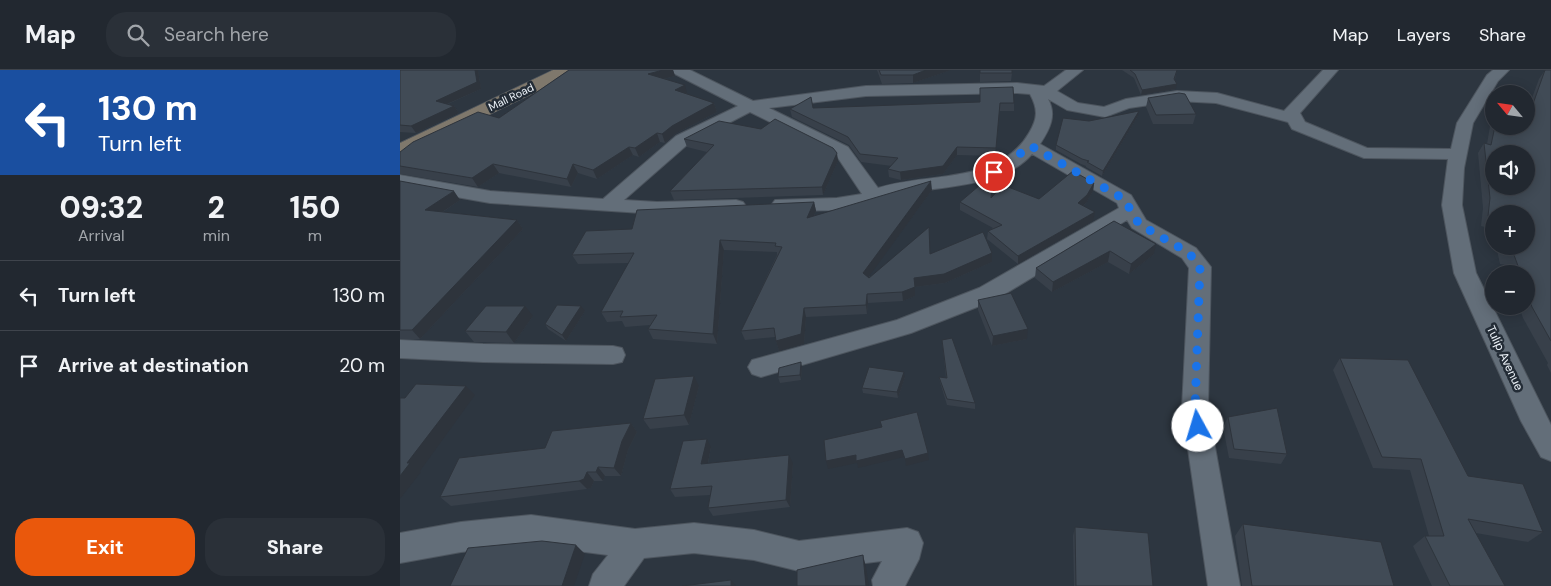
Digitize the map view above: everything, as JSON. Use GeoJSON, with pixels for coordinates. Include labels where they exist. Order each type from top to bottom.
{"type":"FeatureCollection","features":[{"type":"Feature","properties":{"kind":"street","name":"Mall Road"},"geometry":{"type":"LineString","coordinates":[[402,149],[567,70]]}},
{"type":"Feature","properties":{"kind":"street"},"geometry":{"type":"LineString","coordinates":[[678,70],[750,106],[785,121],[842,151],[873,196]]}},
{"type":"Feature","properties":{"kind":"street"},"geometry":{"type":"LineString","coordinates":[[1041,90],[1076,70]]}},
{"type":"Feature","properties":{"kind":"street"},"geometry":{"type":"LineString","coordinates":[[1331,70],[1292,112],[1298,125],[1364,152],[1458,154]]}},
{"type":"Feature","properties":{"kind":"street","name":"Tulip Avenue"},"geometry":{"type":"LineString","coordinates":[[1502,70],[1492,78],[1465,123],[1458,154],[1452,205],[1466,273],[1534,421],[1551,450]]}},
{"type":"Feature","properties":{"kind":"street"},"geometry":{"type":"LineString","coordinates":[[607,205],[682,140],[750,106],[866,91],[1017,88],[1041,90],[1073,107],[1106,112],[1126,104],[1177,96],[1218,98],[1295,118]]}},
{"type":"Feature","properties":{"kind":"street"},"geometry":{"type":"LineString","coordinates":[[400,181],[490,197],[658,208],[856,202],[893,189],[994,172],[1031,146],[1045,121],[1047,110],[1041,90]]}},
{"type":"Feature","properties":{"kind":"street"},"geometry":{"type":"LineString","coordinates":[[1031,146],[1124,199],[1139,224],[1189,253],[1200,267],[1195,408],[1224,586]]}},
{"type":"Feature","properties":{"kind":"street"},"geometry":{"type":"LineString","coordinates":[[761,367],[903,327],[987,294],[1130,210]]}},
{"type":"Feature","properties":{"kind":"street"},"geometry":{"type":"LineString","coordinates":[[400,349],[520,354],[613,355]]}},
{"type":"Feature","properties":{"kind":"street"},"geometry":{"type":"LineString","coordinates":[[400,548],[461,537],[531,530],[635,544],[694,538],[754,545],[799,556],[907,543],[903,559],[888,580],[889,586]]}},
{"type":"Feature","properties":{"kind":"street"},"geometry":{"type":"LineString","coordinates":[[605,586],[635,544]]}},
{"type":"Feature","properties":{"kind":"building"},"geometry":{"type":"Polygon","coordinates":[[[400,70],[475,70],[477,82],[436,101],[454,106],[411,126],[400,125],[400,70]]]}},
{"type":"Feature","properties":{"kind":"building"},"geometry":{"type":"Polygon","coordinates":[[[569,70],[663,70],[648,74],[685,85],[675,90],[714,103],[672,126],[662,134],[657,133],[635,148],[629,147],[593,170],[573,164],[567,179],[493,164],[472,178],[400,166],[400,152],[413,142],[478,112],[499,118],[569,70]]]}},
{"type":"Feature","properties":{"kind":"building"},"geometry":{"type":"Polygon","coordinates":[[[879,70],[926,70],[913,75],[881,75],[879,70]]]}},
{"type":"Feature","properties":{"kind":"building"},"geometry":{"type":"Polygon","coordinates":[[[980,70],[1012,70],[1012,73],[980,73],[980,70]]]}},
{"type":"Feature","properties":{"kind":"building"},"geometry":{"type":"Polygon","coordinates":[[[1130,70],[1177,70],[1174,79],[1177,84],[1142,90],[1135,74],[1130,70]]]}},
{"type":"Feature","properties":{"kind":"building"},"geometry":{"type":"Polygon","coordinates":[[[1545,70],[1551,70],[1551,341],[1535,312],[1535,265],[1518,265],[1514,255],[1535,255],[1535,205],[1489,205],[1490,195],[1535,195],[1535,145],[1491,145],[1493,135],[1535,135],[1535,98],[1545,70]]]}},
{"type":"Feature","properties":{"kind":"building"},"geometry":{"type":"Polygon","coordinates":[[[1013,87],[1014,103],[1000,103],[996,148],[957,147],[943,166],[900,172],[888,169],[898,158],[860,154],[848,137],[790,109],[811,97],[813,108],[980,102],[980,88],[1013,87]]]}},
{"type":"Feature","properties":{"kind":"building"},"geometry":{"type":"Polygon","coordinates":[[[1179,93],[1185,94],[1196,114],[1156,115],[1148,98],[1179,93]]]}},
{"type":"Feature","properties":{"kind":"building"},"geometry":{"type":"Polygon","coordinates":[[[1139,111],[1103,171],[1087,162],[1089,161],[1056,145],[1063,118],[1089,121],[1139,111]]]}},
{"type":"Feature","properties":{"kind":"building"},"geometry":{"type":"Polygon","coordinates":[[[775,119],[833,148],[837,153],[822,187],[670,191],[714,145],[684,139],[719,121],[761,129],[775,119]]]}},
{"type":"Feature","properties":{"kind":"building"},"geometry":{"type":"Polygon","coordinates":[[[1073,171],[1094,183],[1087,195],[1078,203],[1095,212],[1018,256],[988,231],[1002,225],[960,202],[993,174],[991,198],[1003,185],[1039,199],[1073,171]]]}},
{"type":"Feature","properties":{"kind":"building"},"geometry":{"type":"Polygon","coordinates":[[[400,181],[454,191],[425,210],[517,220],[412,330],[400,330],[400,181]]]}},
{"type":"Feature","properties":{"kind":"building"},"geometry":{"type":"Polygon","coordinates":[[[931,181],[863,273],[869,278],[929,227],[930,254],[983,232],[992,253],[944,274],[914,278],[915,287],[902,292],[867,294],[866,305],[804,308],[801,334],[776,341],[774,328],[741,331],[782,247],[775,246],[776,243],[720,240],[713,334],[648,329],[657,315],[620,317],[623,311],[601,312],[634,253],[572,255],[586,231],[632,229],[637,210],[814,202],[807,218],[931,181]]]}},
{"type":"Feature","properties":{"kind":"building"},"geometry":{"type":"Polygon","coordinates":[[[1114,221],[1156,244],[1131,264],[1110,251],[1053,282],[1036,268],[1114,221]]]}},
{"type":"Feature","properties":{"kind":"building"},"geometry":{"type":"Polygon","coordinates":[[[1011,293],[1028,329],[993,336],[978,300],[1011,293]]]}},
{"type":"Feature","properties":{"kind":"building"},"geometry":{"type":"Polygon","coordinates":[[[557,305],[581,306],[562,335],[545,324],[557,305]]]}},
{"type":"Feature","properties":{"kind":"building"},"geometry":{"type":"Polygon","coordinates":[[[486,306],[525,306],[506,332],[465,331],[486,306]]]}},
{"type":"Feature","properties":{"kind":"building"},"geometry":{"type":"Polygon","coordinates":[[[952,338],[975,403],[947,399],[939,377],[947,378],[942,340],[952,338]]]}},
{"type":"Feature","properties":{"kind":"building"},"geometry":{"type":"Polygon","coordinates":[[[1340,358],[1408,360],[1468,476],[1523,484],[1543,532],[1468,519],[1505,586],[1450,586],[1425,536],[1444,536],[1421,459],[1382,457],[1340,358]]]}},
{"type":"Feature","properties":{"kind":"building"},"geometry":{"type":"Polygon","coordinates":[[[801,362],[800,375],[778,377],[779,368],[801,362]]]}},
{"type":"Feature","properties":{"kind":"building"},"geometry":{"type":"Polygon","coordinates":[[[869,367],[904,372],[897,392],[862,388],[869,367]]]}},
{"type":"Feature","properties":{"kind":"building"},"geometry":{"type":"Polygon","coordinates":[[[694,376],[684,415],[643,419],[655,379],[694,376]]]}},
{"type":"Feature","properties":{"kind":"building"},"geometry":{"type":"Polygon","coordinates":[[[416,384],[466,386],[407,463],[410,463],[400,476],[400,398],[405,398],[416,384]]]}},
{"type":"Feature","properties":{"kind":"building"},"geometry":{"type":"Polygon","coordinates":[[[1277,408],[1287,454],[1234,449],[1228,417],[1277,408]]]}},
{"type":"Feature","properties":{"kind":"building"},"geometry":{"type":"Polygon","coordinates":[[[917,412],[928,453],[905,459],[902,450],[856,461],[856,455],[826,461],[824,440],[882,427],[880,421],[917,412]]]}},
{"type":"Feature","properties":{"kind":"building"},"geometry":{"type":"Polygon","coordinates":[[[631,423],[622,441],[614,468],[598,467],[596,472],[587,472],[584,479],[579,481],[440,497],[459,458],[545,448],[552,431],[631,423]]]}},
{"type":"Feature","properties":{"kind":"building"},"geometry":{"type":"Polygon","coordinates":[[[707,439],[701,464],[789,455],[786,500],[708,508],[712,486],[670,489],[683,441],[707,439]]]}},
{"type":"Feature","properties":{"kind":"building"},"geometry":{"type":"Polygon","coordinates":[[[1243,524],[1381,542],[1394,586],[1252,586],[1243,524]]]}},
{"type":"Feature","properties":{"kind":"building"},"geometry":{"type":"Polygon","coordinates":[[[1075,527],[1148,533],[1153,586],[1076,586],[1075,527]]]}},
{"type":"Feature","properties":{"kind":"building"},"geometry":{"type":"Polygon","coordinates":[[[542,541],[576,545],[562,586],[450,586],[468,548],[542,541]]]}},
{"type":"Feature","properties":{"kind":"building"},"geometry":{"type":"Polygon","coordinates":[[[863,555],[866,586],[797,586],[797,570],[863,555]]]}},
{"type":"Feature","properties":{"kind":"building"},"geometry":{"type":"Polygon","coordinates":[[[731,580],[731,586],[682,586],[731,580]]]}},
{"type":"Feature","properties":{"kind":"route"},"geometry":{"type":"LineString","coordinates":[[994,172],[1022,155],[1031,146],[1124,199],[1139,224],[1189,253],[1200,267],[1195,408],[1198,426]]}}]}
